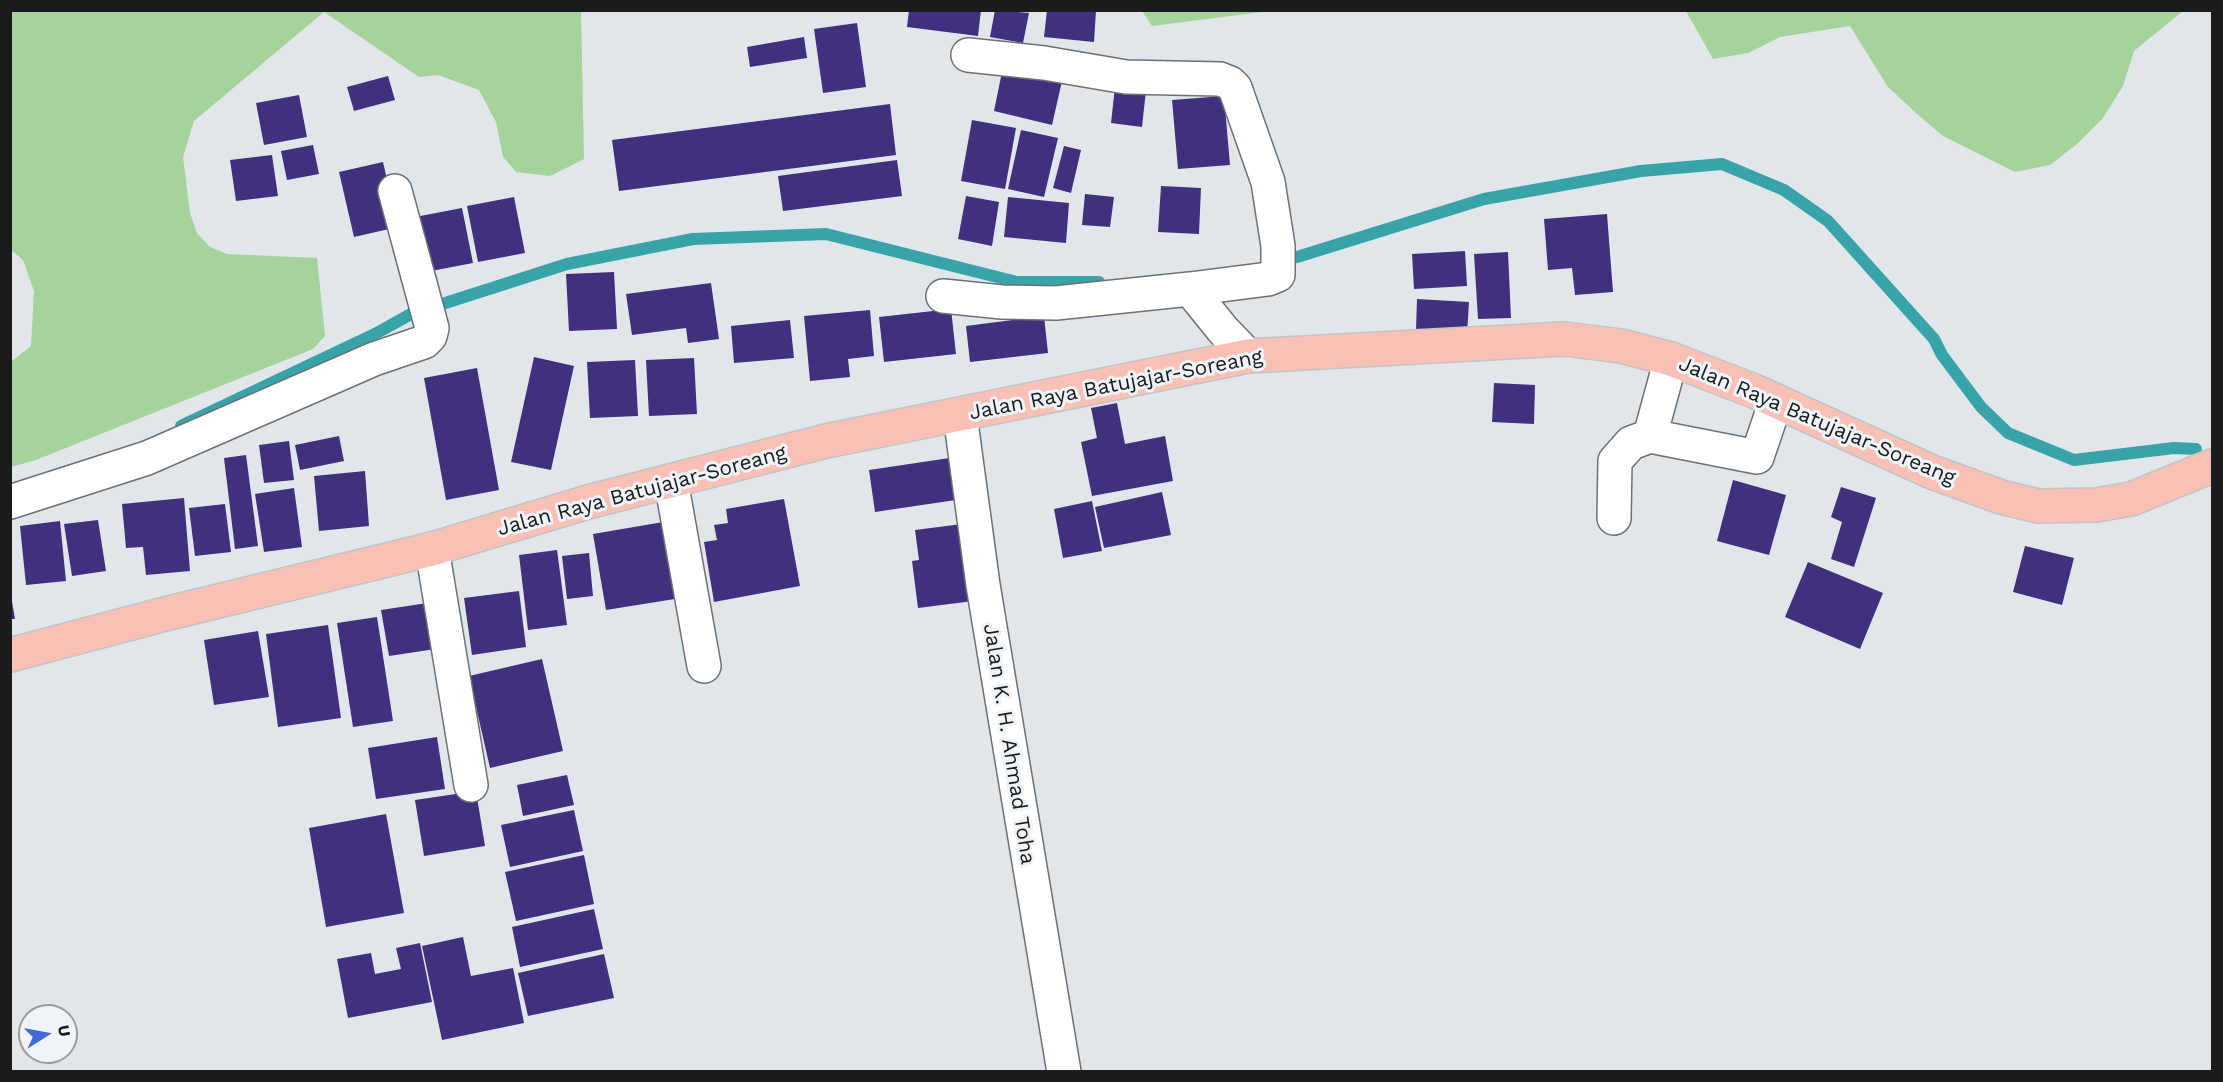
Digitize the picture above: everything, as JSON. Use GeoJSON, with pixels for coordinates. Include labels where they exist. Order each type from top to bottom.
{"type":"FeatureCollection","features":[{"type":"Feature","properties":{"kind":"highway","name":"Jalan Raya Batujajar-Soreang"},"geometry":{"type":"LineString","coordinates":[[10,655],[165,614],[432,549],[588,502],[826,441],[1248,356],[1564,339],[1621,346],[1671,359],[1776,401],[1932,471],[2001,497],[2038,506],[2096,505],[2132,499],[2212,466]]}},
{"type":"Feature","properties":{"kind":"street"},"geometry":{"type":"LineString","coordinates":[[943,296],[1002,302],[1056,303],[1190,289],[1268,279],[1278,260],[1268,182],[1235,88],[1230,83],[1220,79],[1137,78],[1044,63],[968,55]]}},
{"type":"Feature","properties":{"kind":"street"},"geometry":{"type":"LineString","coordinates":[[10,502],[147,458],[374,359],[424,342],[430,336],[432,328],[395,191]]}},
{"type":"Feature","properties":{"kind":"street"},"geometry":{"type":"LineString","coordinates":[[1190,289],[1223,330],[1248,356]]}},
{"type":"Feature","properties":{"kind":"street"},"geometry":{"type":"LineString","coordinates":[[1650,436],[1671,359]]}},
{"type":"Feature","properties":{"kind":"street"},"geometry":{"type":"LineString","coordinates":[[1614,518],[1615,461],[1631,442],[1650,436],[1757,457],[1776,401]]}},
{"type":"Feature","properties":{"kind":"street","name":"Jalan K. H. Ahmad Toha"},"geometry":{"type":"LineString","coordinates":[[960,415],[983,585],[1064,1071]]}},
{"type":"Feature","properties":{"kind":"street"},"geometry":{"type":"LineString","coordinates":[[670,481],[704,666]]}},
{"type":"Feature","properties":{"kind":"street"},"geometry":{"type":"LineString","coordinates":[[432,549],[471,785]]}},
{"type":"Feature","properties":{"kind":"green space"},"geometry":{"type":"Polygon","coordinates":[[[11,10],[581,11],[584,159],[550,176],[516,172],[503,157],[496,122],[479,90],[438,75],[419,77],[324,12],[194,121],[183,157],[190,213],[197,233],[210,247],[227,254],[317,258],[325,336],[313,349],[36,460],[11,467],[11,362],[31,346],[34,291],[23,260],[11,250],[11,10]]]}},
{"type":"Feature","properties":{"kind":"green space"},"geometry":{"type":"Polygon","coordinates":[[[1142,11],[1270,11],[1152,26],[1142,11]]]}},
{"type":"Feature","properties":{"kind":"green space"},"geometry":{"type":"Polygon","coordinates":[[[1686,11],[2183,11],[2134,51],[2123,86],[2103,118],[2077,144],[2050,165],[2015,172],[1943,136],[1916,113],[1888,87],[1850,26],[1780,37],[1748,53],[1713,59],[1686,11]]]}},
{"type":"Feature","properties":{"kind":"building"},"geometry":{"type":"Polygon","coordinates":[[[909,10],[981,10],[978,36],[907,27],[909,10]]]}},
{"type":"Feature","properties":{"kind":"building"},"geometry":{"type":"Polygon","coordinates":[[[995,10],[1029,13],[1023,43],[990,37],[995,10]]]}},
{"type":"Feature","properties":{"kind":"building"},"geometry":{"type":"Polygon","coordinates":[[[1047,10],[1096,10],[1094,42],[1044,37],[1047,10]]]}},
{"type":"Feature","properties":{"kind":"building"},"geometry":{"type":"Polygon","coordinates":[[[857,23],[866,87],[823,93],[814,29],[857,23]]]}},
{"type":"Feature","properties":{"kind":"building"},"geometry":{"type":"Polygon","coordinates":[[[804,37],[807,58],[750,67],[747,47],[804,37]]]}},
{"type":"Feature","properties":{"kind":"building"},"geometry":{"type":"Polygon","coordinates":[[[1003,67],[1062,81],[1052,125],[994,111],[1003,67]]]}},
{"type":"Feature","properties":{"kind":"building"},"geometry":{"type":"Polygon","coordinates":[[[388,76],[395,100],[354,111],[347,87],[388,76]]]}},
{"type":"Feature","properties":{"kind":"building"},"geometry":{"type":"Polygon","coordinates":[[[1115,87],[1146,90],[1142,127],[1111,123],[1115,87]]]}},
{"type":"Feature","properties":{"kind":"building"},"geometry":{"type":"Polygon","coordinates":[[[299,95],[307,137],[264,145],[256,103],[299,95]]]}},
{"type":"Feature","properties":{"kind":"building"},"geometry":{"type":"Polygon","coordinates":[[[1224,96],[1230,165],[1178,169],[1172,100],[1224,96]]]}},
{"type":"Feature","properties":{"kind":"building"},"geometry":{"type":"Polygon","coordinates":[[[890,104],[896,155],[619,191],[612,140],[890,104]]]}},
{"type":"Feature","properties":{"kind":"building"},"geometry":{"type":"Polygon","coordinates":[[[972,120],[1016,128],[1005,189],[961,181],[972,120]]]}},
{"type":"Feature","properties":{"kind":"building"},"geometry":{"type":"Polygon","coordinates":[[[1021,130],[1058,138],[1044,197],[1008,189],[1021,130]]]}},
{"type":"Feature","properties":{"kind":"building"},"geometry":{"type":"Polygon","coordinates":[[[313,145],[319,174],[287,180],[281,151],[313,145]]]}},
{"type":"Feature","properties":{"kind":"building"},"geometry":{"type":"Polygon","coordinates":[[[1064,146],[1081,150],[1071,193],[1053,188],[1064,146]]]}},
{"type":"Feature","properties":{"kind":"building"},"geometry":{"type":"Polygon","coordinates":[[[272,155],[278,196],[236,201],[230,160],[272,155]]]}},
{"type":"Feature","properties":{"kind":"building"},"geometry":{"type":"Polygon","coordinates":[[[897,160],[902,196],[783,211],[778,176],[897,160]]]}},
{"type":"Feature","properties":{"kind":"building"},"geometry":{"type":"Polygon","coordinates":[[[383,162],[398,227],[354,237],[339,172],[383,162]]]}},
{"type":"Feature","properties":{"kind":"building"},"geometry":{"type":"Polygon","coordinates":[[[1161,186],[1201,188],[1199,234],[1158,232],[1161,186]]]}},
{"type":"Feature","properties":{"kind":"building"},"geometry":{"type":"Polygon","coordinates":[[[1085,194],[1114,197],[1110,227],[1082,225],[1085,194]]]}},
{"type":"Feature","properties":{"kind":"building"},"geometry":{"type":"Polygon","coordinates":[[[966,196],[999,202],[992,246],[958,239],[966,196]]]}},
{"type":"Feature","properties":{"kind":"building"},"geometry":{"type":"Polygon","coordinates":[[[514,197],[525,253],[478,262],[467,206],[514,197]]]}},
{"type":"Feature","properties":{"kind":"building"},"geometry":{"type":"Polygon","coordinates":[[[1008,197],[1069,203],[1066,243],[1004,237],[1008,197]]]}},
{"type":"Feature","properties":{"kind":"building"},"geometry":{"type":"Polygon","coordinates":[[[462,208],[473,263],[426,272],[415,217],[462,208]]]}},
{"type":"Feature","properties":{"kind":"building"},"geometry":{"type":"Polygon","coordinates":[[[1607,214],[1613,292],[1575,295],[1572,268],[1548,270],[1544,219],[1607,214]]]}},
{"type":"Feature","properties":{"kind":"building"},"geometry":{"type":"Polygon","coordinates":[[[1465,251],[1467,286],[1414,289],[1412,254],[1465,251]]]}},
{"type":"Feature","properties":{"kind":"building"},"geometry":{"type":"Polygon","coordinates":[[[1508,252],[1511,318],[1478,319],[1474,254],[1508,252]]]}},
{"type":"Feature","properties":{"kind":"building"},"geometry":{"type":"Polygon","coordinates":[[[614,272],[617,329],[569,331],[566,274],[614,272]]]}},
{"type":"Feature","properties":{"kind":"building"},"geometry":{"type":"Polygon","coordinates":[[[711,283],[719,339],[688,343],[686,328],[632,335],[626,294],[711,283]]]}},
{"type":"Feature","properties":{"kind":"building"},"geometry":{"type":"Polygon","coordinates":[[[1417,299],[1469,302],[1467,334],[1416,331],[1417,299]]]}},
{"type":"Feature","properties":{"kind":"building"},"geometry":{"type":"Polygon","coordinates":[[[951,309],[956,354],[884,362],[879,317],[951,309]]]}},
{"type":"Feature","properties":{"kind":"building"},"geometry":{"type":"Polygon","coordinates":[[[870,310],[874,356],[848,359],[850,377],[810,381],[804,316],[870,310]]]}},
{"type":"Feature","properties":{"kind":"building"},"geometry":{"type":"Polygon","coordinates":[[[1044,316],[1048,353],[970,362],[966,326],[1044,316]]]}},
{"type":"Feature","properties":{"kind":"building"},"geometry":{"type":"Polygon","coordinates":[[[790,320],[794,358],[734,363],[731,326],[790,320]]]}},
{"type":"Feature","properties":{"kind":"building"},"geometry":{"type":"Polygon","coordinates":[[[534,357],[574,366],[551,470],[511,462],[534,357]]]}},
{"type":"Feature","properties":{"kind":"building"},"geometry":{"type":"Polygon","coordinates":[[[694,358],[697,414],[649,416],[646,360],[694,358]]]}},
{"type":"Feature","properties":{"kind":"building"},"geometry":{"type":"Polygon","coordinates":[[[635,360],[638,416],[590,418],[587,362],[635,360]]]}},
{"type":"Feature","properties":{"kind":"building"},"geometry":{"type":"Polygon","coordinates":[[[477,368],[499,490],[446,500],[424,378],[477,368]]]}},
{"type":"Feature","properties":{"kind":"building"},"geometry":{"type":"Polygon","coordinates":[[[1494,383],[1535,385],[1534,424],[1492,422],[1494,383]]]}},
{"type":"Feature","properties":{"kind":"building"},"geometry":{"type":"Polygon","coordinates":[[[1117,403],[1125,444],[1165,436],[1173,481],[1092,496],[1081,442],[1097,438],[1091,408],[1117,403]]]}},
{"type":"Feature","properties":{"kind":"building"},"geometry":{"type":"Polygon","coordinates":[[[339,436],[344,461],[300,470],[295,445],[339,436]]]}},
{"type":"Feature","properties":{"kind":"building"},"geometry":{"type":"Polygon","coordinates":[[[289,441],[294,480],[264,483],[259,445],[289,441]]]}},
{"type":"Feature","properties":{"kind":"building"},"geometry":{"type":"Polygon","coordinates":[[[246,455],[258,546],[235,549],[224,458],[246,455]]]}},
{"type":"Feature","properties":{"kind":"building"},"geometry":{"type":"Polygon","coordinates":[[[963,456],[969,498],[875,512],[869,470],[963,456]]]}},
{"type":"Feature","properties":{"kind":"building"},"geometry":{"type":"Polygon","coordinates":[[[365,471],[369,526],[319,531],[314,476],[365,471]]]}},
{"type":"Feature","properties":{"kind":"building"},"geometry":{"type":"Polygon","coordinates":[[[1733,480],[1786,495],[1769,555],[1717,541],[1733,480]]]}},
{"type":"Feature","properties":{"kind":"building"},"geometry":{"type":"Polygon","coordinates":[[[1841,487],[1876,498],[1854,567],[1831,559],[1842,522],[1831,517],[1841,487]]]}},
{"type":"Feature","properties":{"kind":"building"},"geometry":{"type":"Polygon","coordinates":[[[294,488],[302,547],[264,552],[255,494],[294,488]]]}},
{"type":"Feature","properties":{"kind":"building"},"geometry":{"type":"Polygon","coordinates":[[[1162,492],[1171,535],[1104,548],[1095,507],[1162,492]]]}},
{"type":"Feature","properties":{"kind":"building"},"geometry":{"type":"Polygon","coordinates":[[[184,498],[190,571],[146,575],[143,547],[126,548],[122,504],[184,498]]]}},
{"type":"Feature","properties":{"kind":"building"},"geometry":{"type":"Polygon","coordinates":[[[784,499],[800,586],[714,602],[704,542],[717,540],[714,525],[728,523],[726,509],[784,499]]]}},
{"type":"Feature","properties":{"kind":"building"},"geometry":{"type":"Polygon","coordinates":[[[1092,501],[1102,551],[1063,558],[1054,509],[1092,501]]]}},
{"type":"Feature","properties":{"kind":"building"},"geometry":{"type":"Polygon","coordinates":[[[225,504],[231,552],[195,556],[189,508],[225,504]]]}},
{"type":"Feature","properties":{"kind":"building"},"geometry":{"type":"Polygon","coordinates":[[[98,520],[106,571],[72,576],[64,524],[98,520]]]}},
{"type":"Feature","properties":{"kind":"building"},"geometry":{"type":"Polygon","coordinates":[[[60,521],[66,581],[26,585],[20,526],[60,521]]]}},
{"type":"Feature","properties":{"kind":"building"},"geometry":{"type":"Polygon","coordinates":[[[669,521],[681,598],[606,610],[593,534],[669,521]]]}},
{"type":"Feature","properties":{"kind":"building"},"geometry":{"type":"Polygon","coordinates":[[[970,523],[981,600],[918,608],[912,561],[919,560],[915,530],[970,523]]]}},
{"type":"Feature","properties":{"kind":"building"},"geometry":{"type":"Polygon","coordinates":[[[2025,546],[2074,558],[2062,605],[2013,592],[2025,546]]]}},
{"type":"Feature","properties":{"kind":"building"},"geometry":{"type":"Polygon","coordinates":[[[557,550],[567,625],[528,630],[519,555],[557,550]]]}},
{"type":"Feature","properties":{"kind":"building"},"geometry":{"type":"Polygon","coordinates":[[[589,553],[593,596],[567,599],[562,556],[589,553]]]}},
{"type":"Feature","properties":{"kind":"building"},"geometry":{"type":"Polygon","coordinates":[[[1808,562],[1883,593],[1860,649],[1785,617],[1808,562]]]}},
{"type":"Feature","properties":{"kind":"building"},"geometry":{"type":"Polygon","coordinates":[[[10,590],[15,619],[10,619],[10,590]]]}},
{"type":"Feature","properties":{"kind":"building"},"geometry":{"type":"Polygon","coordinates":[[[519,591],[526,647],[472,655],[464,598],[519,591]]]}},
{"type":"Feature","properties":{"kind":"building"},"geometry":{"type":"Polygon","coordinates":[[[434,602],[442,648],[389,656],[381,610],[434,602]]]}},
{"type":"Feature","properties":{"kind":"building"},"geometry":{"type":"Polygon","coordinates":[[[377,617],[393,721],[353,727],[337,623],[377,617]]]}},
{"type":"Feature","properties":{"kind":"building"},"geometry":{"type":"Polygon","coordinates":[[[328,625],[341,718],[278,727],[266,634],[328,625]]]}},
{"type":"Feature","properties":{"kind":"building"},"geometry":{"type":"Polygon","coordinates":[[[258,631],[269,697],[214,705],[204,640],[258,631]]]}},
{"type":"Feature","properties":{"kind":"building"},"geometry":{"type":"Polygon","coordinates":[[[542,659],[563,751],[490,768],[469,676],[542,659]]]}},
{"type":"Feature","properties":{"kind":"building"},"geometry":{"type":"Polygon","coordinates":[[[437,737],[445,789],[376,799],[368,748],[437,737]]]}},
{"type":"Feature","properties":{"kind":"building"},"geometry":{"type":"Polygon","coordinates":[[[567,775],[574,805],[523,816],[517,785],[567,775]]]}},
{"type":"Feature","properties":{"kind":"building"},"geometry":{"type":"Polygon","coordinates":[[[476,791],[485,846],[424,856],[415,800],[476,791]]]}},
{"type":"Feature","properties":{"kind":"building"},"geometry":{"type":"Polygon","coordinates":[[[574,810],[583,851],[510,867],[501,825],[574,810]]]}},
{"type":"Feature","properties":{"kind":"building"},"geometry":{"type":"Polygon","coordinates":[[[386,814],[404,913],[326,927],[309,828],[386,814]]]}},
{"type":"Feature","properties":{"kind":"building"},"geometry":{"type":"Polygon","coordinates":[[[584,855],[594,904],[516,921],[505,872],[584,855]]]}},
{"type":"Feature","properties":{"kind":"building"},"geometry":{"type":"Polygon","coordinates":[[[594,909],[603,949],[520,967],[512,927],[594,909]]]}},
{"type":"Feature","properties":{"kind":"building"},"geometry":{"type":"Polygon","coordinates":[[[463,937],[471,976],[513,968],[524,1023],[442,1040],[422,946],[463,937]]]}},
{"type":"Feature","properties":{"kind":"building"},"geometry":{"type":"Polygon","coordinates":[[[420,943],[432,1002],[348,1018],[337,959],[371,953],[375,974],[401,969],[396,948],[420,943]]]}},
{"type":"Feature","properties":{"kind":"building"},"geometry":{"type":"Polygon","coordinates":[[[604,954],[614,998],[528,1016],[518,973],[604,954]]]}},
{"type":"Feature","properties":{"kind":"waterway"},"geometry":{"type":"LineString","coordinates":[[1280,260],[1297,257],[1484,199],[1641,171],[1722,164],[1784,190],[1828,221],[1934,339],[1942,355],[1981,407],[2008,433],[2074,460],[2174,448],[2196,449]]}},
{"type":"Feature","properties":{"kind":"waterway"},"geometry":{"type":"LineString","coordinates":[[181,426],[375,334],[411,314],[567,264],[693,239],[826,234],[1017,282],[1099,282]]}}]}
